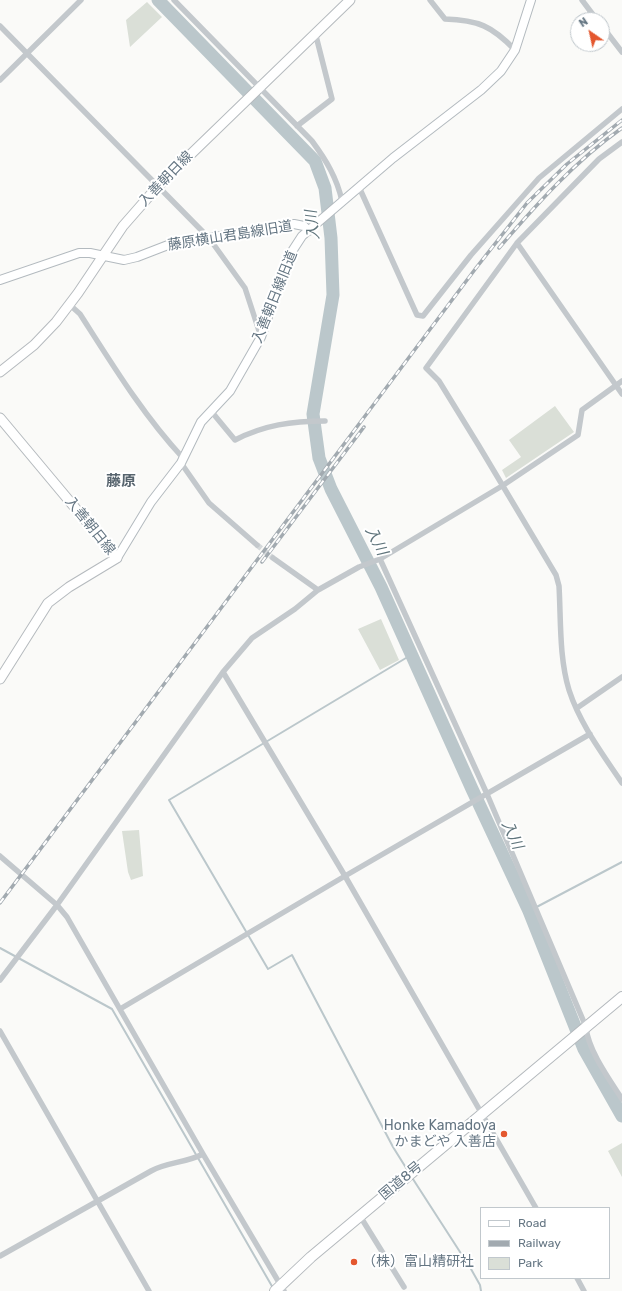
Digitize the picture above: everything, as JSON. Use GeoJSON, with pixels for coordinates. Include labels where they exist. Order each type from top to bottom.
{"type":"FeatureCollection","features":[{"type":"Feature","properties":{"kind":"highway","name":"国道8号"},"geometry":{"type":"LineString","coordinates":[[280,1289],[360,1216],[622,997]]}},
{"type":"Feature","properties":{"kind":"main road","name":"入善朝日線"},"geometry":{"type":"LineString","coordinates":[[0,372],[34,345],[70,305],[104,256],[122,226],[158,186],[315,32],[350,0]]}},
{"type":"Feature","properties":{"kind":"main road","name":"入善朝日線"},"geometry":{"type":"LineString","coordinates":[[0,418],[117,558],[69,587],[48,603],[0,679]]}},
{"type":"Feature","properties":{"kind":"street"},"geometry":{"type":"LineString","coordinates":[[0,80],[81,0]]}},
{"type":"Feature","properties":{"kind":"street"},"geometry":{"type":"LineString","coordinates":[[174,0],[312,141],[327,161],[338,187],[339,203]]}},
{"type":"Feature","properties":{"kind":"street"},"geometry":{"type":"LineString","coordinates":[[430,0],[445,20],[472,20],[500,35],[515,50]]}},
{"type":"Feature","properties":{"kind":"street","name":"入善朝日線旧道"},"geometry":{"type":"LineString","coordinates":[[117,558],[151,502],[182,460],[201,422],[230,391],[261,337],[289,256],[302,236],[359,186],[481,90],[501,71],[515,50],[531,0]]}},
{"type":"Feature","properties":{"kind":"street"},"geometry":{"type":"LineString","coordinates":[[582,0],[591,12]]}},
{"type":"Feature","properties":{"kind":"street"},"geometry":{"type":"LineString","coordinates":[[0,26],[210,238],[245,288],[261,337]]}},
{"type":"Feature","properties":{"kind":"street"},"geometry":{"type":"LineString","coordinates":[[297,126],[332,99],[315,32]]}},
{"type":"Feature","properties":{"kind":"street"},"geometry":{"type":"LineString","coordinates":[[610,36],[622,52]]}},
{"type":"Feature","properties":{"kind":"street"},"geometry":{"type":"LineString","coordinates":[[359,186],[417,315],[423,316],[470,255],[539,178],[622,109]]}},
{"type":"Feature","properties":{"kind":"street"},"geometry":{"type":"LineString","coordinates":[[622,142],[599,159],[517,243],[426,368],[439,381],[556,575],[559,586],[563,658],[569,690],[590,734],[622,783]]}},
{"type":"Feature","properties":{"kind":"street","name":"藤原横山君島線旧道"},"geometry":{"type":"LineString","coordinates":[[0,280],[79,253],[90,253],[124,260],[138,257],[168,245],[294,224],[304,226],[309,231]]}},
{"type":"Feature","properties":{"kind":"street"},"geometry":{"type":"LineString","coordinates":[[517,243],[622,394]]}},
{"type":"Feature","properties":{"kind":"street"},"geometry":{"type":"LineString","coordinates":[[70,305],[80,314],[130,392],[182,460],[209,503],[257,545]]}},
{"type":"Feature","properties":{"kind":"street"},"geometry":{"type":"LineString","coordinates":[[0,980],[57,905],[224,672],[252,638],[295,610],[318,590],[359,567],[380,559],[502,486],[578,434],[582,410],[622,381]]}},
{"type":"Feature","properties":{"kind":"street"},"geometry":{"type":"LineString","coordinates":[[211,411],[234,440],[253,431],[270,426],[307,421],[325,421]]}},
{"type":"Feature","properties":{"kind":"street"},"geometry":{"type":"LineString","coordinates":[[274,558],[318,590]]}},
{"type":"Feature","properties":{"kind":"street"},"geometry":{"type":"LineString","coordinates":[[380,559],[487,794],[602,1068],[622,1099]]}},
{"type":"Feature","properties":{"kind":"street"},"geometry":{"type":"LineString","coordinates":[[224,672],[535,1207]]}},
{"type":"Feature","properties":{"kind":"street"},"geometry":{"type":"LineString","coordinates":[[577,708],[622,677]]}},
{"type":"Feature","properties":{"kind":"street"},"geometry":{"type":"LineString","coordinates":[[120,1009],[344,876],[590,734]]}},
{"type":"Feature","properties":{"kind":"street"},"geometry":{"type":"LineString","coordinates":[[0,856],[57,905],[66,917],[280,1289]]}},
{"type":"Feature","properties":{"kind":"street"},"geometry":{"type":"LineString","coordinates":[[0,1030],[149,1291]]}},
{"type":"Feature","properties":{"kind":"street"},"geometry":{"type":"LineString","coordinates":[[0,1256],[158,1167],[192,1160],[203,1154]]}},
{"type":"Feature","properties":{"kind":"street"},"geometry":{"type":"LineString","coordinates":[[360,1216],[404,1287]]}},
{"type":"Feature","properties":{"kind":"street"},"geometry":{"type":"LineString","coordinates":[[578,1279],[584,1291]]}},
{"type":"Feature","properties":{"kind":"green space"},"geometry":{"type":"Polygon","coordinates":[[[147,2],[162,17],[130,47],[126,20],[147,2]]]}},
{"type":"Feature","properties":{"kind":"green space"},"geometry":{"type":"Polygon","coordinates":[[[555,406],[574,432],[506,478],[502,470],[521,457],[509,440],[555,406]]]}},
{"type":"Feature","properties":{"kind":"green space"},"geometry":{"type":"Polygon","coordinates":[[[381,619],[399,660],[380,670],[358,629],[381,619]]]}},
{"type":"Feature","properties":{"kind":"green space"},"geometry":{"type":"Polygon","coordinates":[[[139,830],[143,876],[131,880],[128,872],[122,831],[139,830]]]}},
{"type":"Feature","properties":{"kind":"green space"},"geometry":{"type":"Polygon","coordinates":[[[622,1143],[622,1177],[608,1151],[622,1143]]]}},
{"type":"Feature","properties":{"kind":"waterway","name":"入川"},"geometry":{"type":"LineString","coordinates":[[158,0],[315,161],[325,188],[331,238],[333,295],[313,414],[319,458],[331,489],[381,587],[529,911],[584,1049],[622,1116]]}},
{"type":"Feature","properties":{"kind":"waterway"},"geometry":{"type":"LineString","coordinates":[[408,1171],[393,1147],[292,955],[268,969],[169,800],[411,655]]}},
{"type":"Feature","properties":{"kind":"waterway"},"geometry":{"type":"LineString","coordinates":[[529,911],[622,862]]}},
{"type":"Feature","properties":{"kind":"waterway"},"geometry":{"type":"LineString","coordinates":[[0,948],[112,1009],[273,1288]]}},
{"type":"Feature","properties":{"kind":"waterway"},"geometry":{"type":"LineString","coordinates":[[411,1176],[471,1269],[480,1285],[481,1291]]}},
{"type":"Feature","properties":{"kind":"tunnel"},"geometry":{"type":"LineString","coordinates":[[257,545],[273,558]]}},
{"type":"Feature","properties":{"kind":"railway"},"geometry":{"type":"LineString","coordinates":[[0,903],[476,268],[527,203],[567,164],[622,120]]}},
{"type":"Feature","properties":{"kind":"railway"},"geometry":{"type":"LineString","coordinates":[[499,248],[572,169],[622,128]]}},
{"type":"Feature","properties":{"kind":"railway"},"geometry":{"type":"LineString","coordinates":[[262,562],[364,427]]}},
{"type":"Feature","properties":{"kind":"place","name":"Honke Kamadoya かまどや 入善店"},"geometry":{"type":"Point","coordinates":[504,1134]}},
{"type":"Feature","properties":{"kind":"place","name":"（株）富山精研社"},"geometry":{"type":"Point","coordinates":[354,1262]}},
{"type":"Feature","properties":{"kind":"district","name":"藤原"},"geometry":{"type":"Point","coordinates":[121,482]}}]}
